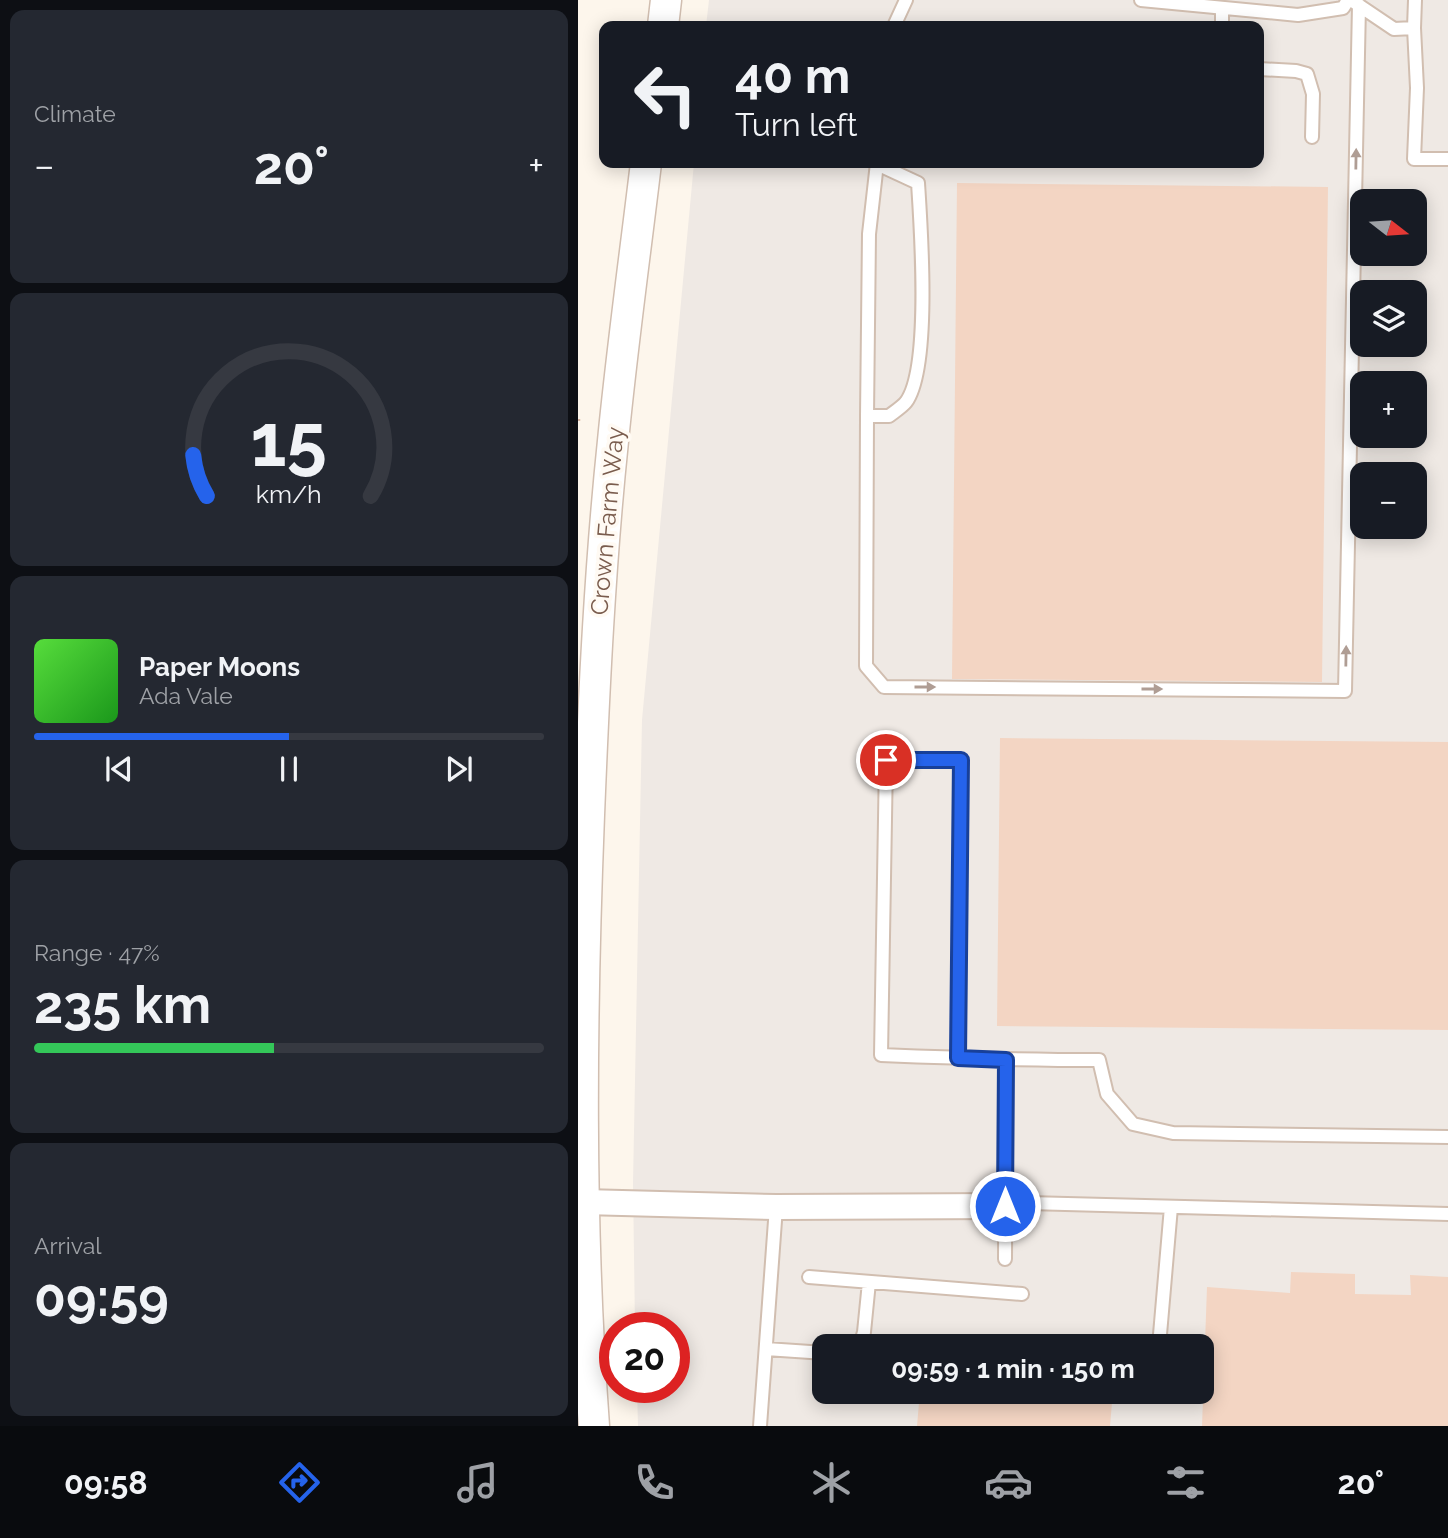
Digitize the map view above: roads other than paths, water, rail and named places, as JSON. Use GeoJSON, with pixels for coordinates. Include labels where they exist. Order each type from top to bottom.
{"type":"FeatureCollection","features":[{"type":"Feature","properties":{"kind":"street"},"geometry":{"type":"LineString","coordinates":[[664,21],[666,0]]}},
{"type":"Feature","properties":{"kind":"street","name":"Crown Farm Way"},"geometry":{"type":"LineString","coordinates":[[594,1426],[587,1336],[584,1202],[584,950],[600,604],[612,442],[645,168]]}},
{"type":"Feature","properties":{"kind":"street"},"geometry":{"type":"LineString","coordinates":[[584,1202],[776,1207],[1005,1206]]}},
{"type":"Feature","properties":{"kind":"lane"},"geometry":{"type":"LineString","coordinates":[[896,21],[906,0]]}},
{"type":"Feature","properties":{"kind":"lane"},"geometry":{"type":"LineString","coordinates":[[1141,0],[1298,15],[1343,8],[1352,2]]}},
{"type":"Feature","properties":{"kind":"lane"},"geometry":{"type":"LineString","coordinates":[[1415,0],[1417,88],[1414,159],[1448,159]]}},
{"type":"Feature","properties":{"kind":"lane"},"geometry":{"type":"LineString","coordinates":[[1352,2],[1394,29],[1414,28]]}},
{"type":"Feature","properties":{"kind":"lane"},"geometry":{"type":"LineString","coordinates":[[876,168],[869,234],[866,666],[884,687],[1345,691],[1352,2]]}},
{"type":"Feature","properties":{"kind":"lane"},"geometry":{"type":"LineString","coordinates":[[1222,8],[1222,21]]}},
{"type":"Feature","properties":{"kind":"lane"},"geometry":{"type":"LineString","coordinates":[[1264,69],[1307,74],[1313,94],[1312,137]]}},
{"type":"Feature","properties":{"kind":"lane"},"geometry":{"type":"LineString","coordinates":[[867,416],[890,416],[906,402],[920,365],[922,246],[918,183],[887,168]]}},
{"type":"Feature","properties":{"kind":"lane"},"geometry":{"type":"LineString","coordinates":[[958,1058],[961,760],[886,760],[881,1055],[1006,1060],[1099,1060],[1107,1094],[1133,1124],[1173,1133],[1448,1138]]}},
{"type":"Feature","properties":{"kind":"lane"},"geometry":{"type":"LineString","coordinates":[[1005,1259],[1006,1060]]}},
{"type":"Feature","properties":{"kind":"lane"},"geometry":{"type":"LineString","coordinates":[[1005,1206],[1028,1203],[1448,1214]]}},
{"type":"Feature","properties":{"kind":"lane"},"geometry":{"type":"LineString","coordinates":[[760,1426],[776,1207]]}},
{"type":"Feature","properties":{"kind":"lane"},"geometry":{"type":"LineString","coordinates":[[1160,1334],[1171,1207]]}},
{"type":"Feature","properties":{"kind":"lane"},"geometry":{"type":"LineString","coordinates":[[809,1277],[1022,1294]]}},
{"type":"Feature","properties":{"kind":"lane"},"geometry":{"type":"LineString","coordinates":[[863,1334],[868,1282]]}},
{"type":"Feature","properties":{"kind":"lane"},"geometry":{"type":"LineString","coordinates":[[766,1349],[812,1352]]}}]}
